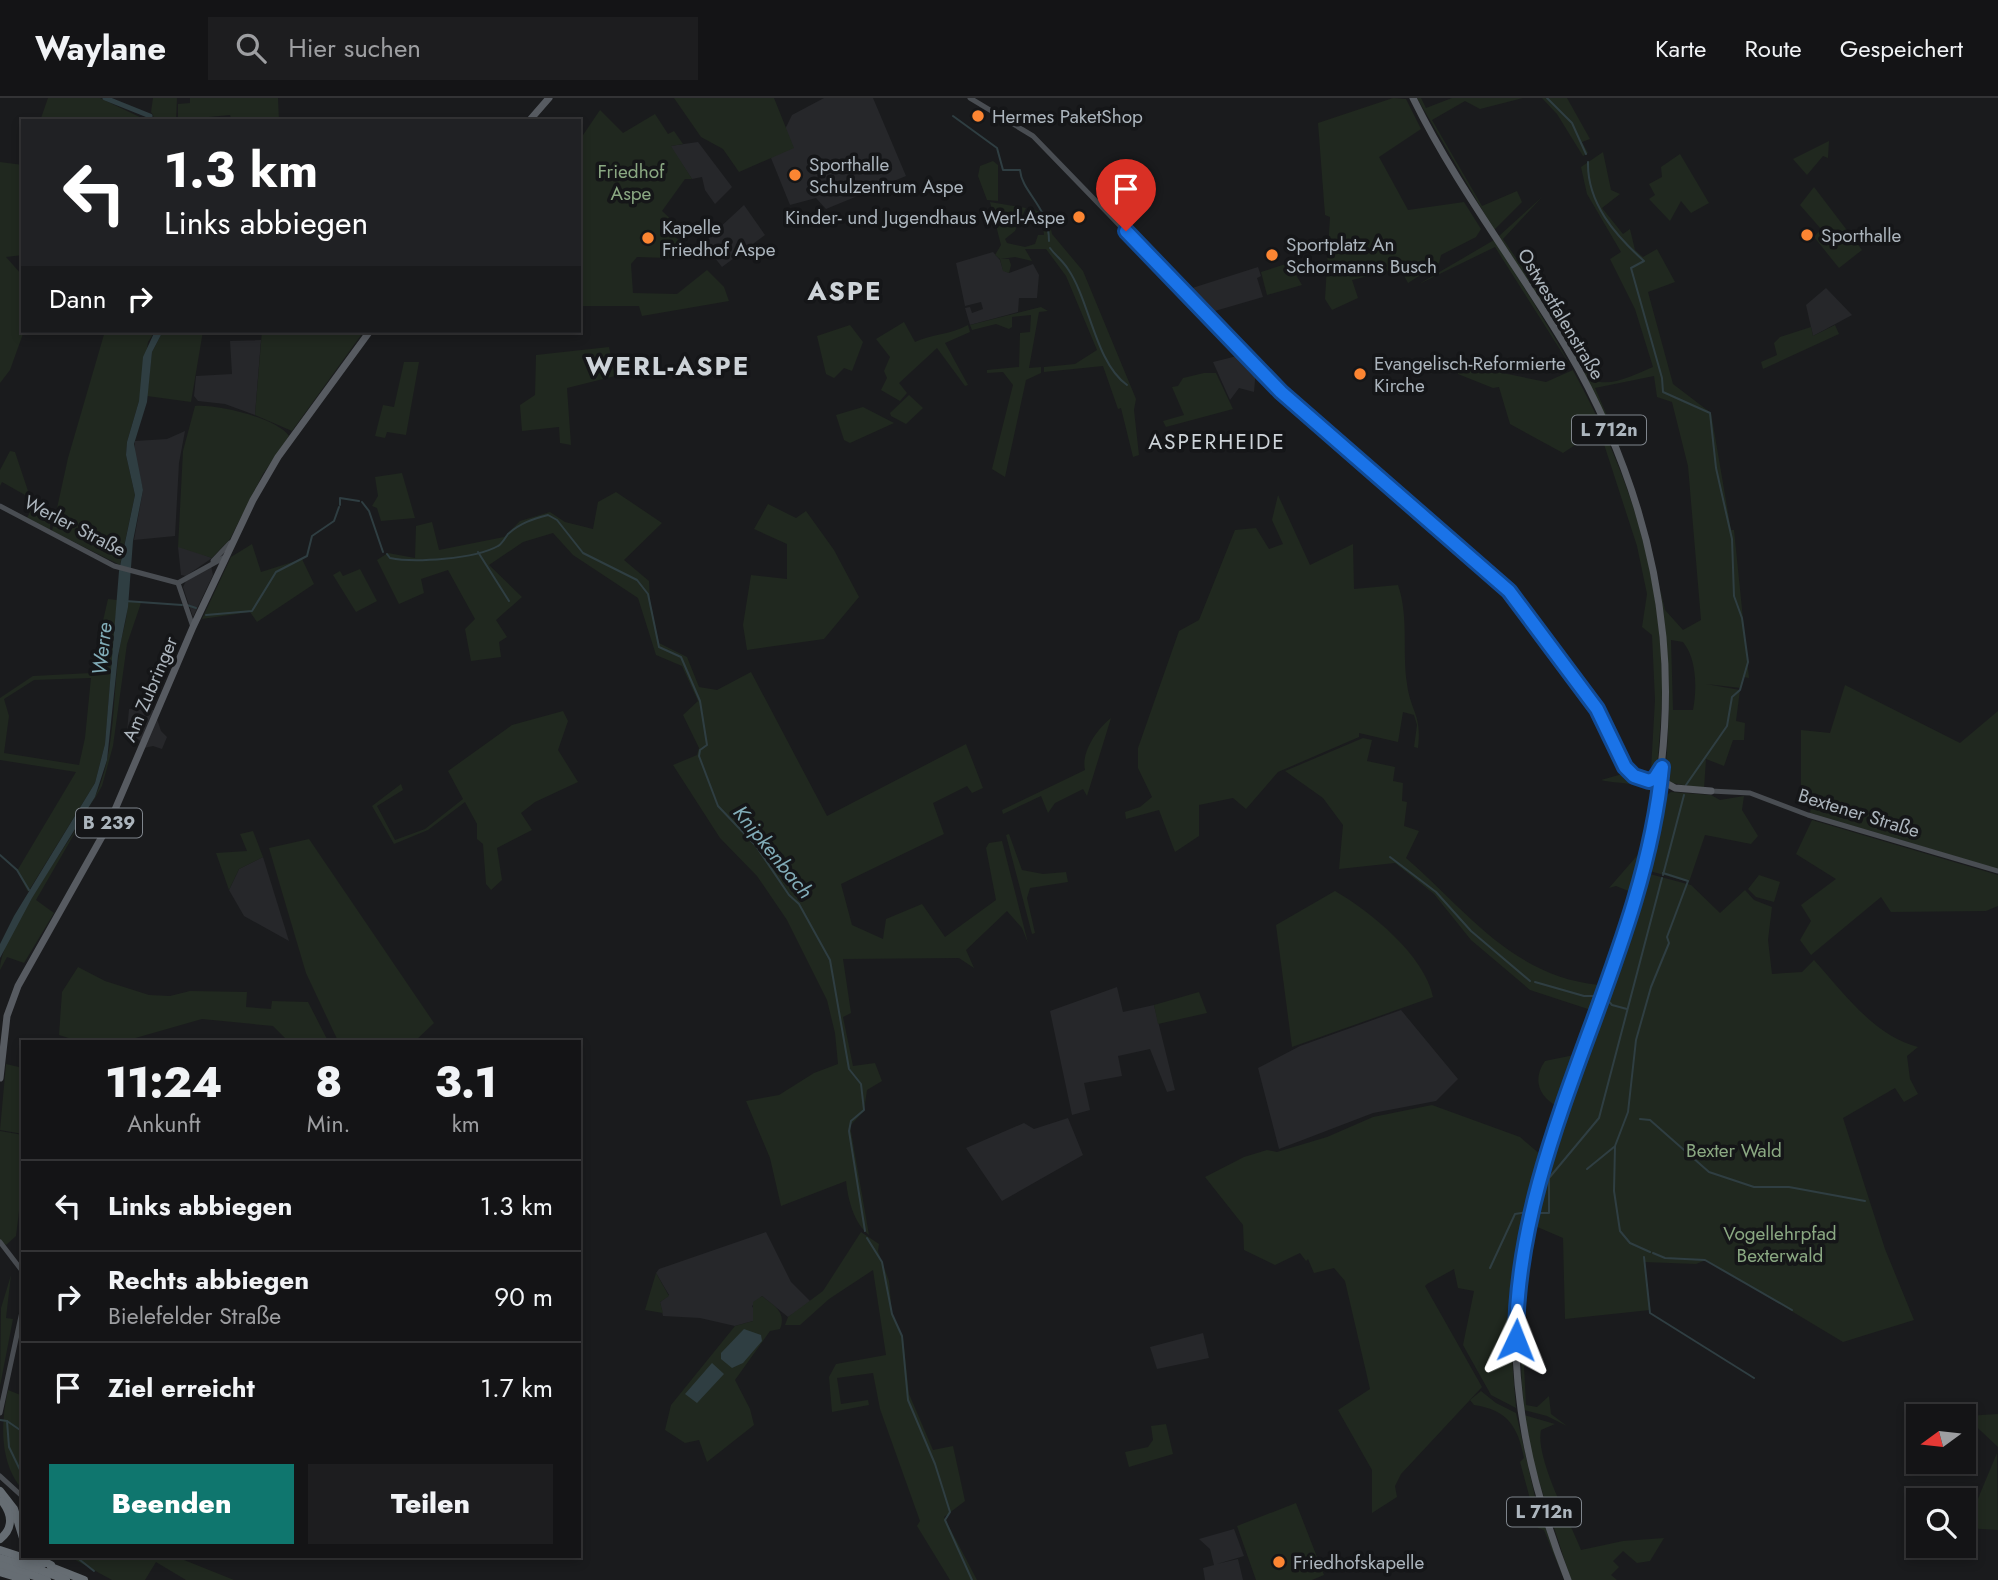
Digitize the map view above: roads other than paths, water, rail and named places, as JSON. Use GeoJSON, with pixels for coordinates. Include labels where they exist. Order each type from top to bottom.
{"type":"FeatureCollection","features":[{"type":"Feature","properties":{"kind":"highway"},"geometry":{"type":"LineString","coordinates":[[0,1491],[14,1509],[21,1532]]}},
{"type":"Feature","properties":{"kind":"highway"},"geometry":{"type":"LineString","coordinates":[[0,1499],[10,1517],[7,1531],[0,1539]]}},
{"type":"Feature","properties":{"kind":"highway"},"geometry":{"type":"LineString","coordinates":[[0,1550],[47,1569],[66,1580]]}},
{"type":"Feature","properties":{"kind":"highway"},"geometry":{"type":"LineString","coordinates":[[0,1558],[84,1580]]}},
{"type":"Feature","properties":{"kind":"highway"},"geometry":{"type":"LineString","coordinates":[[0,1565],[47,1569]]}},
{"type":"Feature","properties":{"kind":"highway"},"geometry":{"type":"LineString","coordinates":[[0,1572],[26,1580]]}},
{"type":"Feature","properties":{"kind":"main road"},"geometry":{"type":"LineString","coordinates":[[531,119],[549,98]]}},
{"type":"Feature","properties":{"kind":"main road"},"geometry":{"type":"LineString","coordinates":[[970,98],[1033,136],[1281,392],[1509,591],[1597,709],[1625,767],[1653,787],[1657,804]]}},
{"type":"Feature","properties":{"kind":"main road","name":"Ostwestfalenstraße"},"geometry":{"type":"LineString","coordinates":[[1413,98],[1586,383],[1618,451],[1639,512],[1655,580],[1664,641],[1666,711],[1662,767],[1644,866],[1601,1001],[1556,1128],[1531,1213],[1516,1313],[1518,1396],[1532,1471],[1568,1580]]}},
{"type":"Feature","properties":{"kind":"main road","name":"Am Zubringer"},"geometry":{"type":"LineString","coordinates":[[0,1078],[7,1016],[18,986],[108,826],[193,627],[235,538],[278,457],[369,333]]}},
{"type":"Feature","properties":{"kind":"main road","name":"Werler Straße"},"geometry":{"type":"LineString","coordinates":[[0,506],[114,566],[178,583]]}},
{"type":"Feature","properties":{"kind":"main road"},"geometry":{"type":"LineString","coordinates":[[210,565],[235,538]]}},
{"type":"Feature","properties":{"kind":"main road"},"geometry":{"type":"LineString","coordinates":[[193,627],[178,583],[227,556]]}},
{"type":"Feature","properties":{"kind":"main road"},"geometry":{"type":"LineString","coordinates":[[1639,778],[1652,780],[1662,767]]}},
{"type":"Feature","properties":{"kind":"main road"},"geometry":{"type":"LineString","coordinates":[[1662,767],[1665,781],[1675,788]]}},
{"type":"Feature","properties":{"kind":"main road"},"geometry":{"type":"LineString","coordinates":[[1657,804],[1666,792],[1675,788],[1711,791]]}},
{"type":"Feature","properties":{"kind":"main road","name":"Bextener Straße"},"geometry":{"type":"LineString","coordinates":[[1711,791],[1750,793],[1808,815],[1998,871]]}},
{"type":"Feature","properties":{"kind":"main road"},"geometry":{"type":"LineString","coordinates":[[2,1245],[21,1269]]}},
{"type":"Feature","properties":{"kind":"main road"},"geometry":{"type":"LineString","coordinates":[[0,1254],[12,1255]]}},
{"type":"Feature","properties":{"kind":"main road"},"geometry":{"type":"LineString","coordinates":[[0,1413],[21,1316]]}},
{"type":"Feature","properties":{"kind":"main road"},"geometry":{"type":"LineString","coordinates":[[0,1476],[21,1495]]}},
{"type":"Feature","properties":{"kind":"waterway"},"geometry":{"type":"LineString","coordinates":[[105,98],[150,116]]}},
{"type":"Feature","properties":{"kind":"waterway"},"geometry":{"type":"LineString","coordinates":[[1547,98],[1572,123],[1586,154]]}},
{"type":"Feature","properties":{"kind":"waterway"},"geometry":{"type":"LineString","coordinates":[[953,116],[997,148],[1003,170],[1020,170],[1025,186],[1045,218],[1049,241]]}},
{"type":"Feature","properties":{"kind":"waterway"},"geometry":{"type":"LineString","coordinates":[[1588,162],[1592,191],[1605,217],[1644,261],[1631,268],[1662,378],[1663,392],[1710,413],[1716,468],[1732,539],[1734,596],[1742,618],[1748,662],[1740,690],[1732,697],[1727,726],[1686,785]]}},
{"type":"Feature","properties":{"kind":"waterway"},"geometry":{"type":"LineString","coordinates":[[1050,248],[1076,282],[1107,362],[1127,385]]}},
{"type":"Feature","properties":{"kind":"waterway","name":"Knipkenbach"},"geometry":{"type":"LineString","coordinates":[[340,505],[340,498],[359,501]]}},
{"type":"Feature","properties":{"kind":"waterway","name":"Knipkenbach"},"geometry":{"type":"LineString","coordinates":[[362,502],[369,511],[383,552]]}},
{"type":"Feature","properties":{"kind":"waterway","name":"Knipkenbach"},"geometry":{"type":"LineString","coordinates":[[206,615],[252,611],[276,572],[307,556],[312,536],[334,521],[339,507]]}},
{"type":"Feature","properties":{"kind":"waterway","name":"Knipkenbach"},"geometry":{"type":"LineString","coordinates":[[387,554],[390,558],[414,560],[475,554],[498,546],[522,524],[548,515],[557,520],[583,553],[637,580],[648,594],[659,647],[681,657],[700,701],[707,745],[700,750],[699,756],[718,806],[756,846],[789,895],[799,904],[830,960],[849,1069],[861,1084],[864,1110],[851,1121],[849,1131],[865,1231]]}},
{"type":"Feature","properties":{"kind":"waterway"},"geometry":{"type":"LineString","coordinates":[[478,552],[509,601]]}},
{"type":"Feature","properties":{"kind":"waterway","name":"Knipkenbach"},"geometry":{"type":"LineString","coordinates":[[125,601],[182,605]]}},
{"type":"Feature","properties":{"kind":"waterway","name":"Knipkenbach"},"geometry":{"type":"LineString","coordinates":[[187,605],[196,608]]}},
{"type":"Feature","properties":{"kind":"waterway"},"geometry":{"type":"LineString","coordinates":[[1663,875],[1684,795]]}},
{"type":"Feature","properties":{"kind":"waterway"},"geometry":{"type":"LineString","coordinates":[[0,855],[17,870],[29,890]]}},
{"type":"Feature","properties":{"kind":"waterway"},"geometry":{"type":"LineString","coordinates":[[1390,857],[1436,892],[1471,931],[1530,981]]}},
{"type":"Feature","properties":{"kind":"waterway"},"geometry":{"type":"LineString","coordinates":[[1650,1252],[1630,1243],[1620,1231],[1614,1191],[1615,1146],[1628,1112],[1636,1040],[1651,987],[1669,943],[1667,937],[1688,881],[1663,873]]}},
{"type":"Feature","properties":{"kind":"waterway"},"geometry":{"type":"LineString","coordinates":[[1533,1213],[1549,1213],[1549,1178],[1599,1118],[1662,878]]}},
{"type":"Feature","properties":{"kind":"waterway"},"geometry":{"type":"LineString","coordinates":[[1535,982],[1584,996],[1601,996]]}},
{"type":"Feature","properties":{"kind":"waterway"},"geometry":{"type":"LineString","coordinates":[[1606,998],[1612,1005],[1627,1009]]}},
{"type":"Feature","properties":{"kind":"waterway"},"geometry":{"type":"LineString","coordinates":[[1640,1119],[1650,1120],[1709,1172],[1754,1187],[1789,1187],[1865,1201]]}},
{"type":"Feature","properties":{"kind":"waterway"},"geometry":{"type":"LineString","coordinates":[[1587,1169],[1614,1147]]}},
{"type":"Feature","properties":{"kind":"waterway"},"geometry":{"type":"LineString","coordinates":[[1490,1268],[1515,1214],[1528,1212]]}},
{"type":"Feature","properties":{"kind":"waterway","name":"Knipkenbach"},"geometry":{"type":"LineString","coordinates":[[867,1238],[882,1262],[892,1314],[902,1336],[908,1400],[935,1464],[950,1512],[945,1520],[972,1580]]}},
{"type":"Feature","properties":{"kind":"waterway"},"geometry":{"type":"LineString","coordinates":[[1653,1253],[1665,1258],[1705,1260],[1792,1310]]}},
{"type":"Feature","properties":{"kind":"waterway"},"geometry":{"type":"LineString","coordinates":[[1644,1257],[1650,1313],[1754,1378]]}},
{"type":"Feature","properties":{"kind":"waterway"},"geometry":{"type":"LineString","coordinates":[[0,1420],[7,1421],[21,1431]]}},
{"type":"Feature","properties":{"kind":"waterway"},"geometry":{"type":"LineString","coordinates":[[7,1421],[9,1447],[21,1472]]}},
{"type":"Feature","properties":{"kind":"waterway"},"geometry":{"type":"LineString","coordinates":[[78,1558],[94,1571]]}},
{"type":"Feature","properties":{"kind":"place","name":"Hermes PaketShop"},"geometry":{"type":"Point","coordinates":[978,116]}},
{"type":"Feature","properties":{"kind":"place","name":"Sporthalle Schulzentrum Aspe"},"geometry":{"type":"Point","coordinates":[795,175]}},
{"type":"Feature","properties":{"kind":"place","name":"Kinder- und Jugendhaus Werl-Aspe"},"geometry":{"type":"Point","coordinates":[1079,217]}},
{"type":"Feature","properties":{"kind":"place","name":"Sporthalle"},"geometry":{"type":"Point","coordinates":[1807,235]}},
{"type":"Feature","properties":{"kind":"place","name":"Kapelle Friedhof Aspe"},"geometry":{"type":"Point","coordinates":[648,238]}},
{"type":"Feature","properties":{"kind":"place","name":"Sportplatz An Schormanns Busch"},"geometry":{"type":"Point","coordinates":[1272,255]}},
{"type":"Feature","properties":{"kind":"place","name":"Evangelisch-Reformierte Kirche"},"geometry":{"type":"Point","coordinates":[1360,374]}},
{"type":"Feature","properties":{"kind":"place","name":"Friedhofskapelle"},"geometry":{"type":"Point","coordinates":[1279,1562]}},
{"type":"Feature","properties":{"kind":"district","name":"ASPE"},"geometry":{"type":"Point","coordinates":[845,291]}},
{"type":"Feature","properties":{"kind":"district","name":"WERL-ASPE"},"geometry":{"type":"Point","coordinates":[668,366]}},
{"type":"Feature","properties":{"kind":"district","name":"ASPERHEIDE"},"geometry":{"type":"Point","coordinates":[1217,442]}},
{"type":"Feature","properties":{"kind":"park label","name":"Friedhof Aspe"},"geometry":{"type":"Point","coordinates":[631,182]}},
{"type":"Feature","properties":{"kind":"park label","name":"Bexter Wald"},"geometry":{"type":"Point","coordinates":[1734,1150]}},
{"type":"Feature","properties":{"kind":"park label","name":"Vogellehrpfad Bexterwald"},"geometry":{"type":"Point","coordinates":[1780,1244]}},
{"type":"Feature","properties":{"kind":"water label","name":"Werre"},"geometry":{"type":"Point","coordinates":[102,649]}}]}
